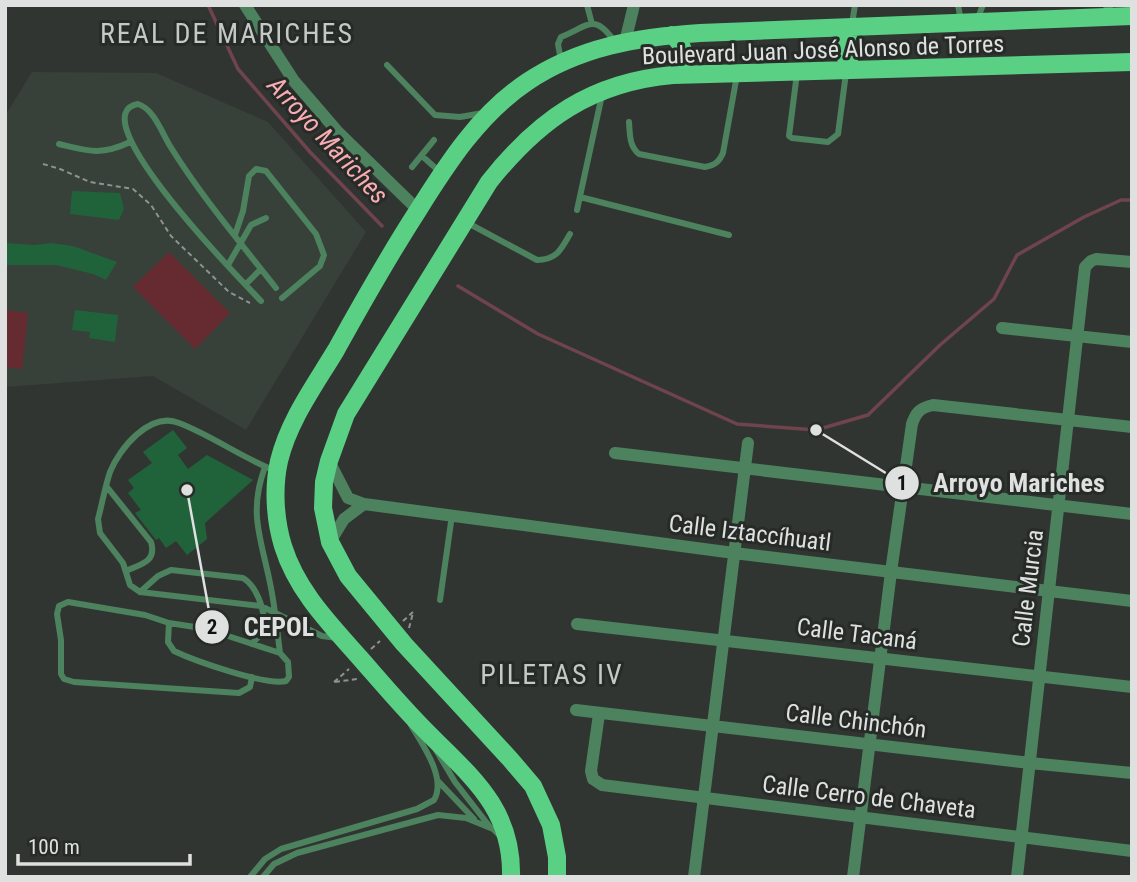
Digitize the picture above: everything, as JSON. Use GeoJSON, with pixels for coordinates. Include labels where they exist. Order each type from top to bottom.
{"type":"FeatureCollection","features":[{"type":"Feature","properties":{"kind":"main road","name":"Boulevard Juan José Alonso de Torres"},"geometry":{"type":"LineString","coordinates":[[511,877],[508,844],[501,819],[489,797],[398,702],[304,591],[283,546],[271,469],[297,415],[442,173],[474,130],[524,84],[561,63],[620,42],[672,35],[852,27],[970,14],[1119,13]]}},
{"type":"Feature","properties":{"kind":"main road"},"geometry":{"type":"LineString","coordinates":[[850,69],[843,48],[852,27]]}},
{"type":"Feature","properties":{"kind":"main road"},"geometry":{"type":"LineString","coordinates":[[672,35],[681,43],[684,56],[680,69],[673,75]]}},
{"type":"Feature","properties":{"kind":"main road","name":"Boulevard Juan José Alonso de Torres"},"geometry":{"type":"LineString","coordinates":[[557,877],[558,858],[551,825],[533,786],[366,600],[348,576],[330,542],[323,508],[328,461],[346,414],[489,182],[510,155],[536,130],[568,107],[604,90],[639,80],[673,75],[1132,62]]}},
{"type":"Feature","properties":{"kind":"street"},"geometry":{"type":"LineString","coordinates":[[245,5],[294,81],[337,131],[418,210]]}},
{"type":"Feature","properties":{"kind":"street"},"geometry":{"type":"LineString","coordinates":[[620,42],[634,5]]}},
{"type":"Feature","properties":{"kind":"street","name":"Calle Murcia"},"geometry":{"type":"LineString","coordinates":[[1017,877],[1087,263],[1096,259],[1132,262]]}},
{"type":"Feature","properties":{"kind":"street"},"geometry":{"type":"LineString","coordinates":[[1002,328],[1132,342]]}},
{"type":"Feature","properties":{"kind":"street"},"geometry":{"type":"LineString","coordinates":[[853,877],[902,488],[915,413],[933,405],[1132,427]]}},
{"type":"Feature","properties":{"kind":"street"},"geometry":{"type":"LineString","coordinates":[[694,877],[748,443]]}},
{"type":"Feature","properties":{"kind":"street"},"geometry":{"type":"LineString","coordinates":[[615,453],[1132,514]]}},
{"type":"Feature","properties":{"kind":"street"},"geometry":{"type":"LineString","coordinates":[[328,461],[348,498],[364,504]]}},
{"type":"Feature","properties":{"kind":"street"},"geometry":{"type":"LineString","coordinates":[[330,542],[344,519],[364,504]]}},
{"type":"Feature","properties":{"kind":"street","name":"Calle Iztaccíhuatl"},"geometry":{"type":"LineString","coordinates":[[364,504],[734,553],[1132,601]]}},
{"type":"Feature","properties":{"kind":"street","name":"Calle Tacaná"},"geometry":{"type":"LineString","coordinates":[[577,624],[1132,687]]}},
{"type":"Feature","properties":{"kind":"street","name":"Calle Chinchón"},"geometry":{"type":"LineString","coordinates":[[576,710],[1132,773]]}},
{"type":"Feature","properties":{"kind":"street","name":"Calle Cerro de Chaveta"},"geometry":{"type":"LineString","coordinates":[[599,714],[591,771],[593,779],[602,785],[1132,851]]}},
{"type":"Feature","properties":{"kind":"lane"},"geometry":{"type":"LineString","coordinates":[[587,5],[592,24]]}},
{"type":"Feature","properties":{"kind":"lane"},"geometry":{"type":"LineString","coordinates":[[852,27],[855,5]]}},
{"type":"Feature","properties":{"kind":"lane"},"geometry":{"type":"LineString","coordinates":[[561,63],[558,44],[561,37],[592,24],[604,26],[620,42]]}},
{"type":"Feature","properties":{"kind":"lane"},"geometry":{"type":"LineString","coordinates":[[387,65],[435,115],[460,117],[492,111]]}},
{"type":"Feature","properties":{"kind":"lane"},"geometry":{"type":"LineString","coordinates":[[797,71],[789,136],[828,142],[838,135],[850,69]]}},
{"type":"Feature","properties":{"kind":"lane"},"geometry":{"type":"LineString","coordinates":[[629,122],[631,142],[639,154],[705,167],[712,166],[719,161],[723,153],[737,73]]}},
{"type":"Feature","properties":{"kind":"lane"},"geometry":{"type":"LineString","coordinates":[[577,210],[604,90]]}},
{"type":"Feature","properties":{"kind":"lane"},"geometry":{"type":"LineString","coordinates":[[261,301],[145,166],[130,142],[124,117],[134,104],[147,108],[171,149],[206,198],[276,288]]}},
{"type":"Feature","properties":{"kind":"lane"},"geometry":{"type":"LineString","coordinates":[[412,167],[435,140]]}},
{"type":"Feature","properties":{"kind":"lane"},"geometry":{"type":"LineString","coordinates":[[59,144],[99,152],[116,149],[130,142]]}},
{"type":"Feature","properties":{"kind":"lane"},"geometry":{"type":"LineString","coordinates":[[422,156],[442,173]]}},
{"type":"Feature","properties":{"kind":"lane"},"geometry":{"type":"LineString","coordinates":[[235,235],[243,211],[249,176],[256,169],[266,171],[316,233],[324,255],[320,266],[282,298]]}},
{"type":"Feature","properties":{"kind":"lane"},"geometry":{"type":"LineString","coordinates":[[580,197],[729,235]]}},
{"type":"Feature","properties":{"kind":"lane"},"geometry":{"type":"LineString","coordinates":[[228,265],[254,222],[266,218]]}},
{"type":"Feature","properties":{"kind":"lane"},"geometry":{"type":"LineString","coordinates":[[464,221],[537,260],[548,260],[556,256],[570,233]]}},
{"type":"Feature","properties":{"kind":"lane"},"geometry":{"type":"LineString","coordinates":[[246,285],[261,269]]}},
{"type":"Feature","properties":{"kind":"lane"},"geometry":{"type":"LineString","coordinates":[[280,653],[276,612],[256,523],[255,501],[271,469],[177,422],[162,422],[143,430],[120,453],[106,486],[98,519],[98,528],[119,557],[130,585],[140,592],[261,606],[276,612],[323,636],[342,638]]}},
{"type":"Feature","properties":{"kind":"lane"},"geometry":{"type":"LineString","coordinates":[[106,486],[153,548],[149,561],[125,571]]}},
{"type":"Feature","properties":{"kind":"lane"},"geometry":{"type":"LineString","coordinates":[[440,600],[452,515]]}},
{"type":"Feature","properties":{"kind":"lane"},"geometry":{"type":"LineString","coordinates":[[140,592],[165,572],[179,570],[248,581],[261,606],[264,630],[252,644]]}},
{"type":"Feature","properties":{"kind":"lane"},"geometry":{"type":"LineString","coordinates":[[169,623],[168,642],[174,651],[252,677],[279,682],[286,681],[289,677],[288,662],[280,653],[195,627],[169,623],[145,615],[68,602],[59,607],[57,614],[61,640],[61,674],[68,681],[74,682],[239,693],[250,687],[252,677]]}},
{"type":"Feature","properties":{"kind":"lane"},"geometry":{"type":"LineString","coordinates":[[398,702],[427,755],[437,780],[476,821]]}},
{"type":"Feature","properties":{"kind":"lane"},"geometry":{"type":"LineString","coordinates":[[425,730],[456,782],[508,844]]}},
{"type":"Feature","properties":{"kind":"lane"},"geometry":{"type":"LineString","coordinates":[[250,877],[265,859],[281,849],[430,803],[436,796],[437,780]]}},
{"type":"Feature","properties":{"kind":"lane"},"geometry":{"type":"LineString","coordinates":[[263,877],[274,864],[284,859],[354,836],[438,815],[457,816],[493,829]]}},
{"type":"Feature","properties":{"kind":"path"},"geometry":{"type":"LineString","coordinates":[[43,164],[90,182],[133,189],[151,205],[171,236],[209,274],[229,292],[252,304]]}},
{"type":"Feature","properties":{"kind":"path"},"geometry":{"type":"LineString","coordinates":[[403,621],[413,612]]}},
{"type":"Feature","properties":{"kind":"path"},"geometry":{"type":"LineString","coordinates":[[363,656],[383,638]]}},
{"type":"Feature","properties":{"kind":"path"},"geometry":{"type":"LineString","coordinates":[[354,664],[334,682],[376,677]]}},
{"type":"Feature","properties":{"kind":"shaded area"},"geometry":{"type":"Polygon","coordinates":[[[32,72],[156,73],[268,122],[366,232],[246,430],[153,376],[5,387],[5,116],[32,72]]]}},
{"type":"Feature","properties":{"kind":"shaded area"},"geometry":{"type":"Polygon","coordinates":[[[169,252],[230,313],[195,349],[133,287],[169,252]]]}},
{"type":"Feature","properties":{"kind":"shaded area"},"geometry":{"type":"Polygon","coordinates":[[[5,310],[28,313],[22,369],[5,367],[5,310]]]}},
{"type":"Feature","properties":{"kind":"building"},"geometry":{"type":"Polygon","coordinates":[[[72,191],[120,193],[124,209],[119,220],[70,214],[72,191]]]}},
{"type":"Feature","properties":{"kind":"building"},"geometry":{"type":"Polygon","coordinates":[[[5,243],[73,246],[117,262],[106,280],[56,265],[5,265],[5,243]]]}},
{"type":"Feature","properties":{"kind":"building"},"geometry":{"type":"Polygon","coordinates":[[[75,310],[118,315],[115,342],[89,338],[90,332],[72,330],[75,310]]]}},
{"type":"Feature","properties":{"kind":"building"},"geometry":{"type":"Polygon","coordinates":[[[173,430],[187,448],[178,455],[188,469],[207,455],[253,480],[205,523],[207,539],[187,555],[176,541],[166,548],[159,538],[156,540],[135,513],[141,510],[128,493],[134,488],[128,480],[152,463],[143,452],[173,430]]]}},
{"type":"Feature","properties":{"kind":"waterway","name":"Arroyo Mariches"},"geometry":{"type":"LineString","coordinates":[[208,5],[238,69],[310,152],[382,226]]}},
{"type":"Feature","properties":{"kind":"waterway","name":"Arroyo Mariches"},"geometry":{"type":"LineString","coordinates":[[458,286],[538,334],[737,424],[816,430],[868,415],[940,345],[994,299],[1017,255],[1084,217],[1121,200],[1132,200]]}},
{"type":"Feature","properties":{"kind":"place","name":"Arroyo Mariches"},"geometry":{"type":"Point","coordinates":[816,430]}},
{"type":"Feature","properties":{"kind":"place","name":"CEPOL"},"geometry":{"type":"Point","coordinates":[187,490]}},
{"type":"Feature","properties":{"kind":"district","name":"REAL DE MARICHES"},"geometry":{"type":"Point","coordinates":[227,33]}},
{"type":"Feature","properties":{"kind":"district","name":"PILETAS IV"},"geometry":{"type":"Point","coordinates":[552,674]}}]}
